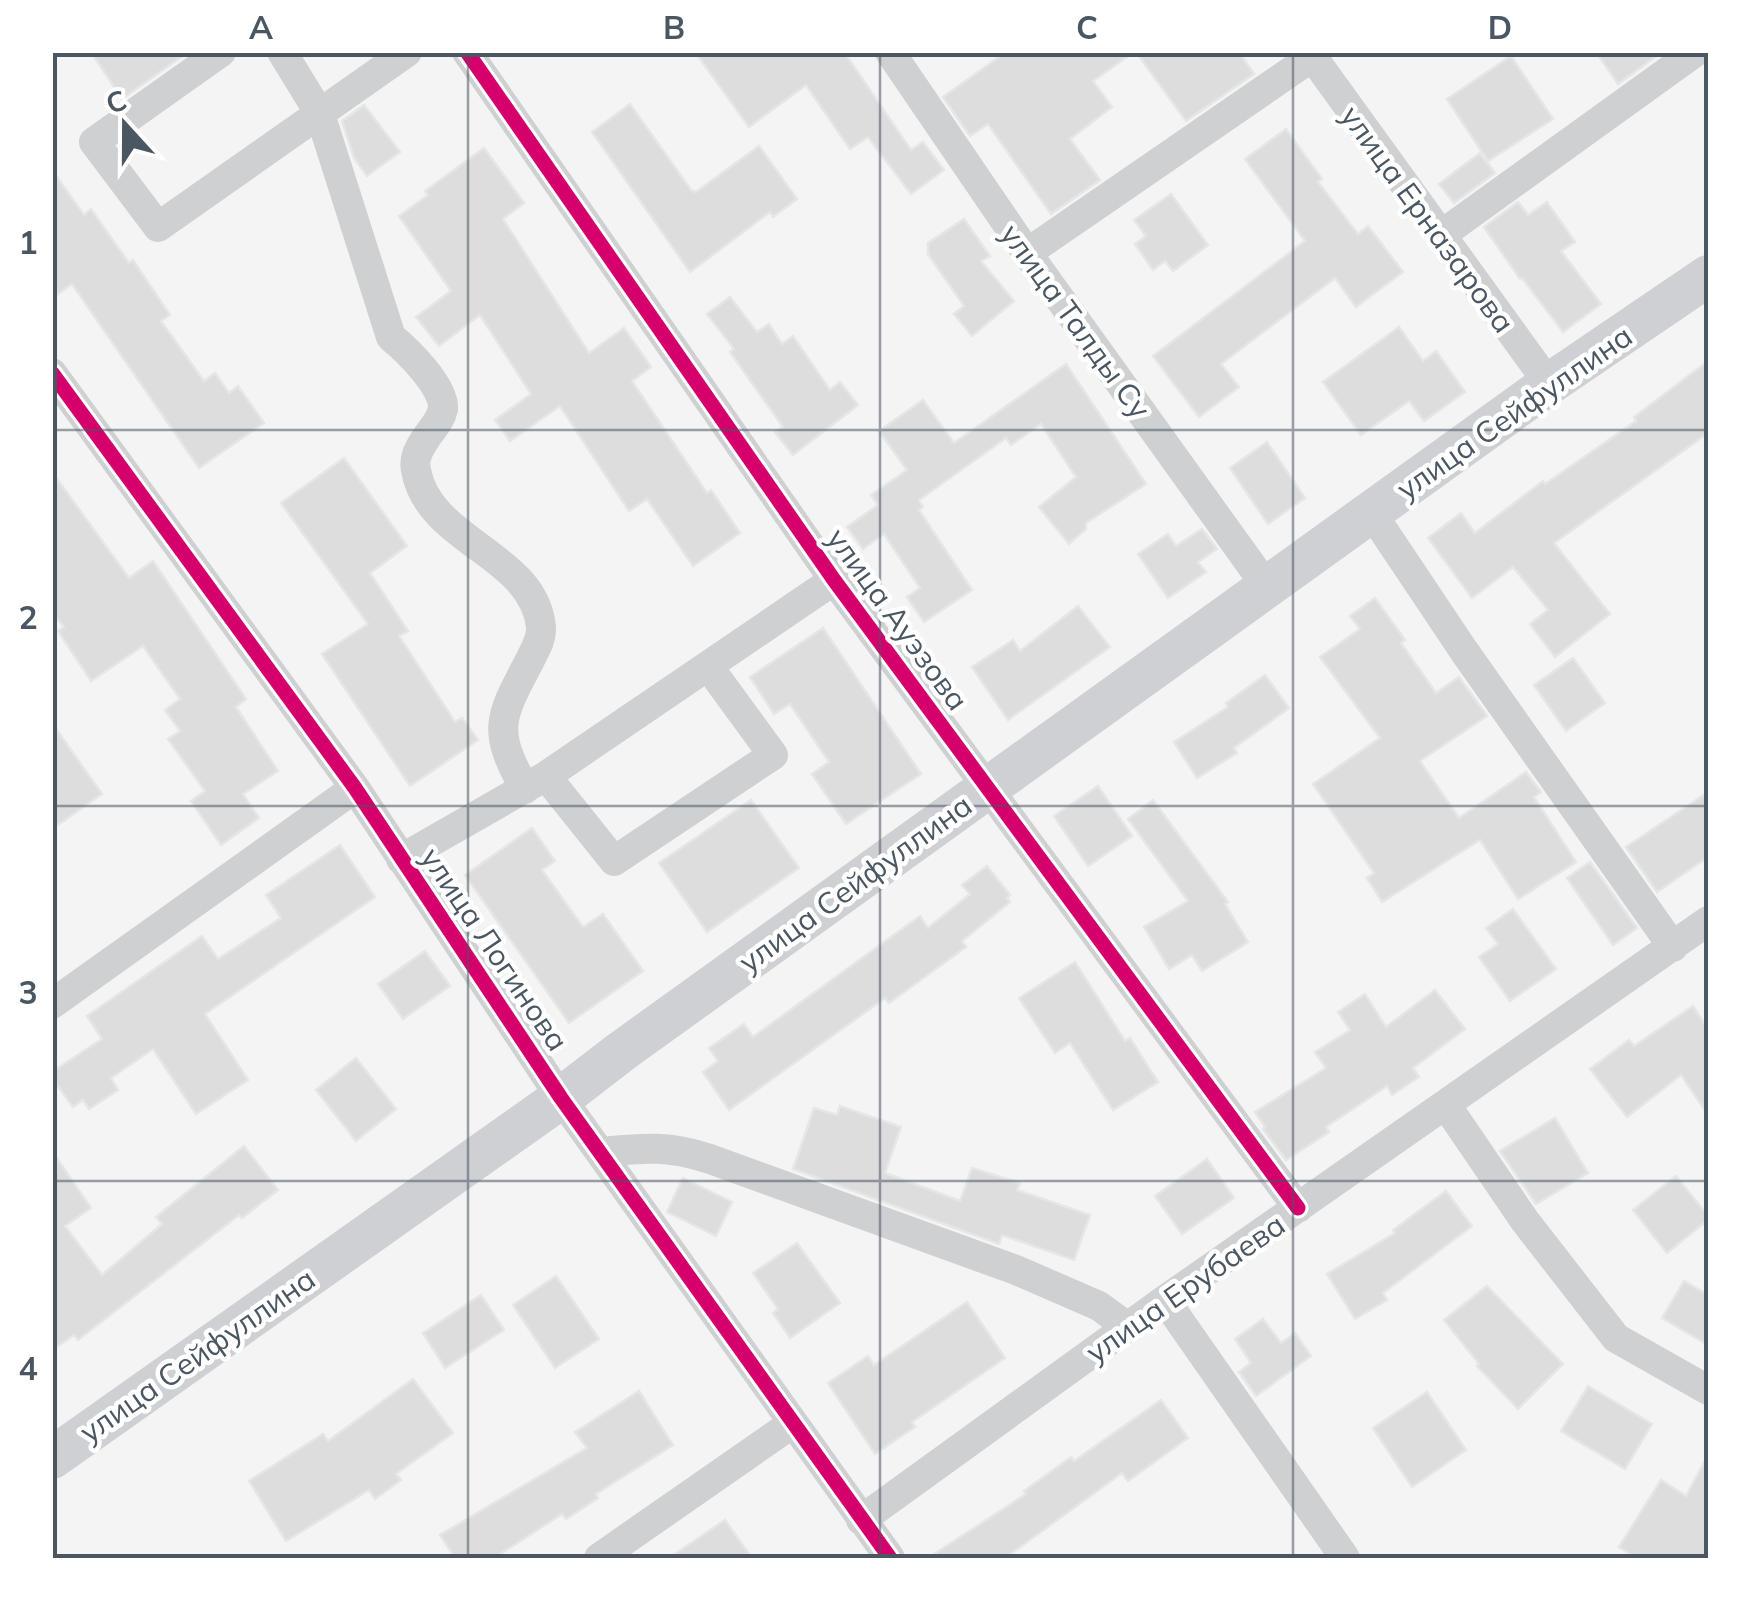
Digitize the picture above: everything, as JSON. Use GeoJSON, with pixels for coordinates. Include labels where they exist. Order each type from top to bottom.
{"type":"FeatureCollection","features":[{"type":"Feature","properties":{"kind":"main road","name":"улица Сейфуллина"},"geometry":{"type":"LineString","coordinates":[[52,1458],[561,1098],[1549,384],[1708,276]]}},
{"type":"Feature","properties":{"kind":"street"},"geometry":{"type":"LineString","coordinates":[[221,52],[94,142],[158,226],[407,52]]}},
{"type":"Feature","properties":{"kind":"street"},"geometry":{"type":"LineString","coordinates":[[282,52],[320,114],[391,337],[415,357],[442,400],[441,417],[417,453],[415,469],[423,490],[450,525],[516,579],[537,611],[540,639],[502,721],[502,736],[511,765],[536,782],[614,861],[773,755],[708,666]]}},
{"type":"Feature","properties":{"kind":"street","name":"улица Ауэзова"},"geometry":{"type":"LineString","coordinates":[[467,52],[834,580],[1298,1208]]}},
{"type":"Feature","properties":{"kind":"street","name":"улица Талды Су"},"geometry":{"type":"LineString","coordinates":[[890,52],[1027,254],[1266,587]]}},
{"type":"Feature","properties":{"kind":"street"},"geometry":{"type":"LineString","coordinates":[[1441,235],[1695,52]]}},
{"type":"Feature","properties":{"kind":"street"},"geometry":{"type":"LineString","coordinates":[[1027,254],[1310,55]]}},
{"type":"Feature","properties":{"kind":"street","name":"улица Ерназарова"},"geometry":{"type":"LineString","coordinates":[[1310,55],[1549,384]]}},
{"type":"Feature","properties":{"kind":"street","name":"улица Логинова"},"geometry":{"type":"LineString","coordinates":[[52,373],[355,788],[561,1098],[890,1558]]}},
{"type":"Feature","properties":{"kind":"street"},"geometry":{"type":"LineString","coordinates":[[1371,512],[1464,651],[1673,946]]}},
{"type":"Feature","properties":{"kind":"street"},"geometry":{"type":"LineString","coordinates":[[401,860],[536,782],[834,580]]}},
{"type":"Feature","properties":{"kind":"street"},"geometry":{"type":"LineString","coordinates":[[52,1004],[355,788]]}},
{"type":"Feature","properties":{"kind":"street","name":"улица Ерубаева"},"geometry":{"type":"LineString","coordinates":[[861,1520],[1165,1300],[1708,921]]}},
{"type":"Feature","properties":{"kind":"street"},"geometry":{"type":"LineString","coordinates":[[1446,1106],[1525,1222],[1616,1338],[1708,1390]]}},
{"type":"Feature","properties":{"kind":"street"},"geometry":{"type":"LineString","coordinates":[[600,1152],[678,1148],[710,1158],[1016,1270],[1099,1306],[1129,1328]]}},
{"type":"Feature","properties":{"kind":"street"},"geometry":{"type":"LineString","coordinates":[[1165,1300],[1345,1558]]}},
{"type":"Feature","properties":{"kind":"street"},"geometry":{"type":"LineString","coordinates":[[598,1558],[793,1423]]}},
{"type":"Feature","properties":{"kind":"building"},"geometry":{"type":"Polygon","coordinates":[[[91,52],[188,52],[122,99],[91,52]]]}},
{"type":"Feature","properties":{"kind":"building"},"geometry":{"type":"Polygon","coordinates":[[[695,52],[844,52],[911,150],[923,142],[944,170],[911,194],[868,137],[850,149],[806,85],[749,127],[695,52]]]}},
{"type":"Feature","properties":{"kind":"building"},"geometry":{"type":"Polygon","coordinates":[[[1006,52],[1134,52],[1093,81],[1112,107],[1070,139],[1100,180],[1051,214],[988,124],[970,136],[943,97],[1006,52]]]}},
{"type":"Feature","properties":{"kind":"building"},"geometry":{"type":"Polygon","coordinates":[[[1136,52],[1239,52],[1254,74],[1186,121],[1136,52]]]}},
{"type":"Feature","properties":{"kind":"building"},"geometry":{"type":"Polygon","coordinates":[[[1596,52],[1662,52],[1618,84],[1596,52]]]}},
{"type":"Feature","properties":{"kind":"building"},"geometry":{"type":"Polygon","coordinates":[[[1511,56],[1553,119],[1488,161],[1447,99],[1511,56]]]}},
{"type":"Feature","properties":{"kind":"building"},"geometry":{"type":"Polygon","coordinates":[[[630,104],[691,190],[696,192],[759,146],[797,199],[773,217],[770,212],[690,272],[592,132],[630,104]]]}},
{"type":"Feature","properties":{"kind":"building"},"geometry":{"type":"Polygon","coordinates":[[[364,105],[400,152],[367,176],[354,158],[342,121],[364,105]]]}},
{"type":"Feature","properties":{"kind":"building"},"geometry":{"type":"Polygon","coordinates":[[[1286,129],[1322,179],[1318,182],[1358,234],[1368,226],[1403,272],[1356,307],[1335,278],[1221,364],[1239,387],[1199,417],[1153,356],[1305,241],[1245,159],[1286,129]]]}},
{"type":"Feature","properties":{"kind":"building"},"geometry":{"type":"Polygon","coordinates":[[[484,148],[524,203],[503,219],[589,353],[624,328],[651,367],[632,381],[707,493],[711,490],[740,533],[693,566],[647,499],[629,511],[560,406],[510,441],[495,420],[531,394],[480,315],[439,346],[416,317],[451,291],[399,216],[428,195],[425,191],[484,148]]]}},
{"type":"Feature","properties":{"kind":"building"},"geometry":{"type":"Polygon","coordinates":[[[1480,153],[1495,173],[1454,203],[1439,184],[1480,153]]]}},
{"type":"Feature","properties":{"kind":"building"},"geometry":{"type":"Polygon","coordinates":[[[52,170],[84,215],[91,209],[129,263],[133,260],[170,315],[161,321],[204,381],[215,373],[229,393],[238,386],[264,423],[199,468],[72,284],[52,298],[52,170]]]}},
{"type":"Feature","properties":{"kind":"building"},"geometry":{"type":"Polygon","coordinates":[[[1171,194],[1208,245],[1173,271],[1165,261],[1153,270],[1135,244],[1146,236],[1134,220],[1171,194]]]}},
{"type":"Feature","properties":{"kind":"building"},"geometry":{"type":"Polygon","coordinates":[[[1518,202],[1528,215],[1547,202],[1575,242],[1561,251],[1601,304],[1563,332],[1484,227],[1518,202]]]}},
{"type":"Feature","properties":{"kind":"building"},"geometry":{"type":"Polygon","coordinates":[[[964,219],[990,256],[981,261],[1014,301],[972,336],[954,314],[964,306],[928,254],[928,243],[964,219]]]}},
{"type":"Feature","properties":{"kind":"building"},"geometry":{"type":"Polygon","coordinates":[[[730,297],[757,332],[769,324],[782,344],[793,336],[830,390],[840,382],[858,405],[793,455],[775,432],[783,427],[707,314],[730,297]]]}},
{"type":"Feature","properties":{"kind":"building"},"geometry":{"type":"Polygon","coordinates":[[[1399,327],[1423,361],[1436,351],[1465,392],[1424,421],[1409,401],[1361,435],[1323,382],[1399,327]]]}},
{"type":"Feature","properties":{"kind":"building"},"geometry":{"type":"Polygon","coordinates":[[[1708,361],[1708,433],[1554,543],[1610,614],[1555,657],[1530,624],[1548,610],[1513,567],[1472,598],[1428,538],[1461,513],[1475,533],[1543,481],[1545,484],[1636,421],[1634,417],[1708,361]]]}},
{"type":"Feature","properties":{"kind":"building"},"geometry":{"type":"Polygon","coordinates":[[[1066,364],[1146,484],[1086,523],[1086,529],[1069,544],[1039,507],[1076,477],[1041,424],[1011,445],[1006,438],[919,500],[923,507],[919,510],[972,590],[924,622],[907,597],[920,588],[884,534],[863,549],[847,527],[878,505],[871,495],[907,470],[879,431],[923,400],[954,443],[1066,364]]]}},
{"type":"Feature","properties":{"kind":"building"},"geometry":{"type":"Polygon","coordinates":[[[1267,442],[1305,498],[1268,524],[1230,468],[1267,442]]]}},
{"type":"Feature","properties":{"kind":"building"},"geometry":{"type":"Polygon","coordinates":[[[344,458],[407,546],[370,573],[408,631],[399,636],[455,722],[462,718],[478,740],[410,786],[322,654],[368,624],[281,503],[344,458]]]}},
{"type":"Feature","properties":{"kind":"building"},"geometry":{"type":"Polygon","coordinates":[[[52,472],[129,578],[153,561],[246,699],[236,707],[278,771],[243,794],[259,818],[221,845],[191,801],[205,791],[168,739],[180,731],[165,710],[180,699],[143,646],[91,681],[58,631],[64,627],[52,612],[52,472]]]}},
{"type":"Feature","properties":{"kind":"building"},"geometry":{"type":"Polygon","coordinates":[[[1202,529],[1217,549],[1198,562],[1206,572],[1168,598],[1138,554],[1168,534],[1176,546],[1202,529]]]}},
{"type":"Feature","properties":{"kind":"building"},"geometry":{"type":"Polygon","coordinates":[[[1375,598],[1436,693],[1459,677],[1487,716],[1420,761],[1459,818],[1526,772],[1541,792],[1534,797],[1576,862],[1518,899],[1480,840],[1382,902],[1367,878],[1374,873],[1313,784],[1380,738],[1320,657],[1360,629],[1350,616],[1375,598]]]}},
{"type":"Feature","properties":{"kind":"building"},"geometry":{"type":"Polygon","coordinates":[[[1078,606],[1110,647],[1008,720],[972,667],[1013,640],[1020,651],[1078,606]]]}},
{"type":"Feature","properties":{"kind":"building"},"geometry":{"type":"Polygon","coordinates":[[[823,628],[921,774],[846,824],[812,774],[829,762],[790,704],[774,714],[750,677],[823,628]]]}},
{"type":"Feature","properties":{"kind":"building"},"geometry":{"type":"Polygon","coordinates":[[[1573,658],[1605,703],[1566,731],[1534,685],[1573,658]]]}},
{"type":"Feature","properties":{"kind":"building"},"geometry":{"type":"Polygon","coordinates":[[[1265,675],[1289,708],[1234,748],[1237,753],[1197,778],[1174,742],[1228,707],[1226,703],[1265,675]]]}},
{"type":"Feature","properties":{"kind":"building"},"geometry":{"type":"Polygon","coordinates":[[[52,723],[102,794],[52,829],[52,723]]]}},
{"type":"Feature","properties":{"kind":"building"},"geometry":{"type":"Polygon","coordinates":[[[1098,786],[1132,836],[1088,866],[1054,816],[1098,786]]]}},
{"type":"Feature","properties":{"kind":"building"},"geometry":{"type":"Polygon","coordinates":[[[1708,792],[1708,857],[1657,892],[1626,847],[1708,792]]]}},
{"type":"Feature","properties":{"kind":"building"},"geometry":{"type":"Polygon","coordinates":[[[751,800],[799,868],[707,932],[659,863],[751,800]]]}},
{"type":"Feature","properties":{"kind":"building"},"geometry":{"type":"Polygon","coordinates":[[[1153,800],[1228,902],[1225,904],[1248,942],[1202,971],[1192,955],[1169,969],[1144,927],[1188,901],[1128,819],[1153,800]]]}},
{"type":"Feature","properties":{"kind":"building"},"geometry":{"type":"Polygon","coordinates":[[[532,828],[555,861],[542,870],[583,927],[603,914],[643,971],[569,1023],[465,875],[532,828]]]}},
{"type":"Feature","properties":{"kind":"building"},"geometry":{"type":"Polygon","coordinates":[[[340,845],[375,897],[205,1014],[248,1080],[196,1114],[153,1049],[111,1078],[118,1090],[89,1109],[83,1100],[73,1107],[52,1078],[52,1072],[102,1039],[87,1016],[202,936],[218,959],[281,918],[266,895],[340,845]]]}},
{"type":"Feature","properties":{"kind":"building"},"geometry":{"type":"Polygon","coordinates":[[[1590,862],[1637,928],[1613,945],[1567,878],[1590,862]]]}},
{"type":"Feature","properties":{"kind":"building"},"geometry":{"type":"Polygon","coordinates":[[[987,866],[1010,895],[1010,902],[962,941],[966,947],[889,1003],[885,998],[729,1110],[703,1072],[718,1061],[709,1048],[744,1024],[753,1037],[920,916],[928,928],[970,894],[962,885],[987,866]]]}},
{"type":"Feature","properties":{"kind":"building"},"geometry":{"type":"Polygon","coordinates":[[[1513,909],[1556,969],[1510,1001],[1479,957],[1498,944],[1486,928],[1513,909]]]}},
{"type":"Feature","properties":{"kind":"building"},"geometry":{"type":"Polygon","coordinates":[[[425,951],[450,986],[403,1019],[378,984],[425,951]]]}},
{"type":"Feature","properties":{"kind":"building"},"geometry":{"type":"Polygon","coordinates":[[[1075,962],[1125,1041],[1130,1038],[1158,1082],[1113,1110],[1070,1043],[1055,1053],[1019,998],[1075,962]]]}},
{"type":"Feature","properties":{"kind":"building"},"geometry":{"type":"Polygon","coordinates":[[[1435,990],[1465,1029],[1413,1068],[1419,1077],[1392,1095],[1387,1086],[1286,1160],[1255,1112],[1326,1068],[1315,1052],[1350,1030],[1338,1012],[1365,994],[1386,1027],[1435,990]]]}},
{"type":"Feature","properties":{"kind":"building"},"geometry":{"type":"Polygon","coordinates":[[[1693,1006],[1708,1029],[1708,1115],[1681,1075],[1627,1117],[1590,1069],[1629,1040],[1634,1046],[1693,1006]]]}},
{"type":"Feature","properties":{"kind":"building"},"geometry":{"type":"Polygon","coordinates":[[[356,1058],[396,1109],[356,1141],[316,1090],[356,1058]]]}},
{"type":"Feature","properties":{"kind":"building"},"geometry":{"type":"Polygon","coordinates":[[[840,1106],[901,1127],[885,1173],[960,1201],[972,1168],[1020,1183],[1017,1190],[1090,1215],[1074,1260],[1002,1235],[999,1244],[793,1169],[814,1108],[837,1115],[840,1106]]]}},
{"type":"Feature","properties":{"kind":"building"},"geometry":{"type":"Polygon","coordinates":[[[1555,1118],[1588,1173],[1536,1204],[1500,1151],[1555,1118]]]}},
{"type":"Feature","properties":{"kind":"building"},"geometry":{"type":"Polygon","coordinates":[[[244,1146],[278,1190],[242,1218],[239,1215],[78,1340],[74,1335],[52,1350],[52,1151],[91,1208],[65,1226],[102,1275],[162,1224],[156,1217],[244,1146]]]}},
{"type":"Feature","properties":{"kind":"building"},"geometry":{"type":"Polygon","coordinates":[[[1207,1159],[1234,1198],[1182,1234],[1155,1196],[1207,1159]]]}},
{"type":"Feature","properties":{"kind":"building"},"geometry":{"type":"Polygon","coordinates":[[[1676,1176],[1708,1220],[1667,1253],[1633,1210],[1676,1176]]]}},
{"type":"Feature","properties":{"kind":"building"},"geometry":{"type":"Polygon","coordinates":[[[683,1178],[732,1202],[716,1236],[667,1212],[683,1178]]]}},
{"type":"Feature","properties":{"kind":"building"},"geometry":{"type":"Polygon","coordinates":[[[1446,1191],[1472,1226],[1383,1293],[1387,1300],[1355,1319],[1327,1274],[1395,1233],[1393,1230],[1446,1191]]]}},
{"type":"Feature","properties":{"kind":"building"},"geometry":{"type":"Polygon","coordinates":[[[797,1243],[840,1303],[790,1338],[773,1313],[778,1309],[753,1273],[797,1243]]]}},
{"type":"Feature","properties":{"kind":"building"},"geometry":{"type":"Polygon","coordinates":[[[556,1276],[599,1339],[555,1368],[513,1305],[556,1276]]]}},
{"type":"Feature","properties":{"kind":"building"},"geometry":{"type":"Polygon","coordinates":[[[1684,1281],[1708,1295],[1708,1345],[1662,1318],[1684,1281]]]}},
{"type":"Feature","properties":{"kind":"building"},"geometry":{"type":"Polygon","coordinates":[[[1487,1286],[1563,1364],[1518,1409],[1477,1366],[1444,1320],[1487,1286]]]}},
{"type":"Feature","properties":{"kind":"building"},"geometry":{"type":"Polygon","coordinates":[[[481,1295],[504,1330],[445,1368],[423,1333],[481,1295]]]}},
{"type":"Feature","properties":{"kind":"building"},"geometry":{"type":"Polygon","coordinates":[[[967,1302],[1005,1358],[912,1422],[915,1427],[875,1454],[828,1383],[868,1356],[874,1365],[967,1302]]]}},
{"type":"Feature","properties":{"kind":"building"},"geometry":{"type":"Polygon","coordinates":[[[1263,1319],[1281,1343],[1295,1333],[1311,1356],[1256,1396],[1239,1372],[1251,1363],[1235,1339],[1263,1319]]]}},
{"type":"Feature","properties":{"kind":"building"},"geometry":{"type":"Polygon","coordinates":[[[413,1379],[453,1433],[396,1474],[401,1480],[375,1499],[369,1490],[286,1541],[249,1481],[323,1434],[328,1441],[413,1379]]]}},
{"type":"Feature","properties":{"kind":"building"},"geometry":{"type":"Polygon","coordinates":[[[1588,1386],[1652,1424],[1625,1469],[1561,1431],[1588,1386]]]}},
{"type":"Feature","properties":{"kind":"building"},"geometry":{"type":"Polygon","coordinates":[[[639,1391],[673,1445],[596,1494],[598,1498],[566,1519],[562,1514],[494,1558],[455,1558],[440,1535],[587,1448],[575,1432],[639,1391]]]}},
{"type":"Feature","properties":{"kind":"building"},"geometry":{"type":"Polygon","coordinates":[[[1427,1392],[1466,1450],[1412,1487],[1373,1428],[1427,1392]]]}},
{"type":"Feature","properties":{"kind":"building"},"geometry":{"type":"Polygon","coordinates":[[[1161,1400],[1188,1438],[1128,1481],[1122,1473],[1005,1558],[928,1558],[1026,1494],[1024,1491],[1071,1457],[1074,1461],[1161,1400]]]}},
{"type":"Feature","properties":{"kind":"building"},"geometry":{"type":"Polygon","coordinates":[[[1708,1455],[1708,1558],[1637,1558],[1619,1547],[1661,1480],[1686,1496],[1708,1455]]]}},
{"type":"Feature","properties":{"kind":"building"},"geometry":{"type":"Polygon","coordinates":[[[725,1520],[752,1558],[669,1558],[725,1520]]]}},
{"type":"Feature","properties":{"kind":"cycle path"},"geometry":{"type":"LineString","coordinates":[[467,52],[834,580],[1298,1208]]}},
{"type":"Feature","properties":{"kind":"cycle path"},"geometry":{"type":"LineString","coordinates":[[52,373],[355,788],[561,1098],[890,1558]]}}]}
